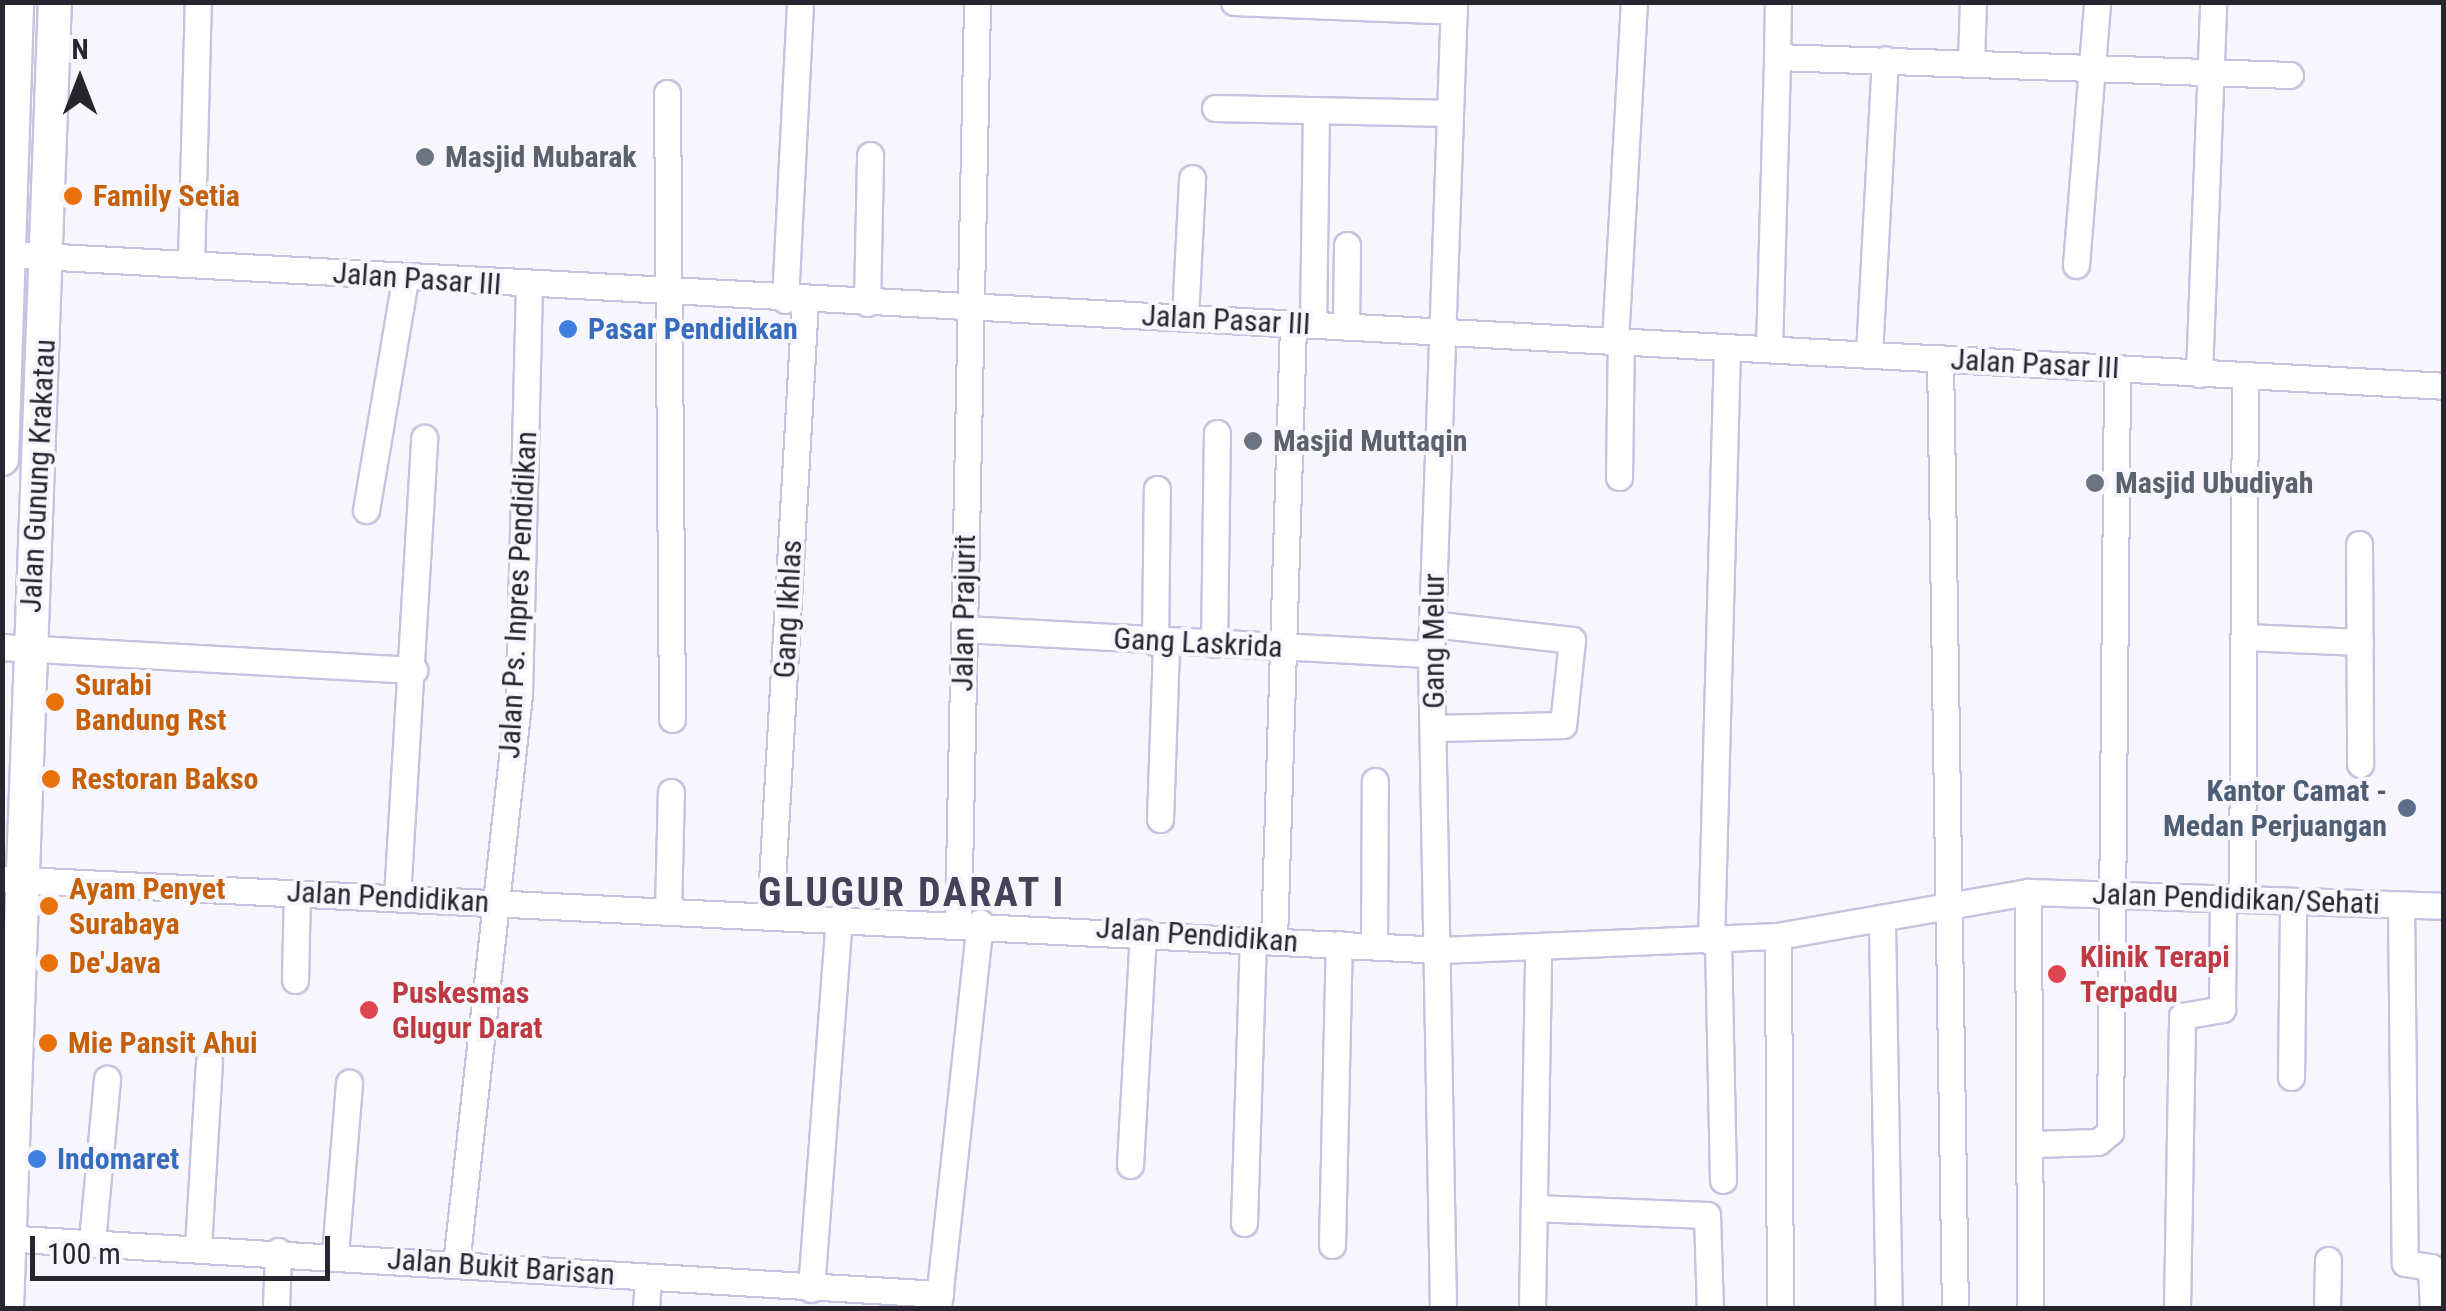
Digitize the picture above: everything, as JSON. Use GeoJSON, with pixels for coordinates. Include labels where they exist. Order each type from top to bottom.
{"type":"FeatureCollection","features":[{"type":"Feature","properties":{"kind":"main road","name":"Jalan Gunung Krakatau"},"geometry":{"type":"LineString","coordinates":[[2,458],[7,104],[17,2]]}},
{"type":"Feature","properties":{"kind":"main road","name":"Jalan Gunung Krakatau"},"geometry":{"type":"LineString","coordinates":[[7,1308],[15,648],[51,254],[55,2]]}},
{"type":"Feature","properties":{"kind":"street"},"geometry":{"type":"LineString","coordinates":[[192,262],[198,2]]}},
{"type":"Feature","properties":{"kind":"street","name":"Gang Ikhlas"},"geometry":{"type":"LineString","coordinates":[[770,917],[795,301],[800,2]]}},
{"type":"Feature","properties":{"kind":"street","name":"Jalan Prajurit"},"geometry":{"type":"LineString","coordinates":[[939,1301],[969,921],[964,629],[976,2]]}},
{"type":"Feature","properties":{"kind":"street"},"geometry":{"type":"LineString","coordinates":[[1234,2],[1454,7]]}},
{"type":"Feature","properties":{"kind":"street"},"geometry":{"type":"LineString","coordinates":[[1619,476],[1618,341],[1634,2]]}},
{"type":"Feature","properties":{"kind":"street"},"geometry":{"type":"LineString","coordinates":[[1769,349],[1778,2]]}},
{"type":"Feature","properties":{"kind":"street"},"geometry":{"type":"LineString","coordinates":[[1971,62],[1974,2]]}},
{"type":"Feature","properties":{"kind":"street"},"geometry":{"type":"LineString","coordinates":[[2076,264],[2097,2]]}},
{"type":"Feature","properties":{"kind":"street"},"geometry":{"type":"LineString","coordinates":[[2200,374],[2213,2]]}},
{"type":"Feature","properties":{"kind":"street","name":"Gang Melur"},"geometry":{"type":"LineString","coordinates":[[1443,1308],[1441,950],[1432,624],[1454,7]]}},
{"type":"Feature","properties":{"kind":"street"},"geometry":{"type":"LineString","coordinates":[[1777,57],[2211,68],[2290,75]]}},
{"type":"Feature","properties":{"kind":"street"},"geometry":{"type":"LineString","coordinates":[[1869,354],[1885,59]]}},
{"type":"Feature","properties":{"kind":"street"},"geometry":{"type":"LineString","coordinates":[[667,93],[672,719]]}},
{"type":"Feature","properties":{"kind":"street"},"geometry":{"type":"LineString","coordinates":[[1215,108],[1450,114]]}},
{"type":"Feature","properties":{"kind":"street"},"geometry":{"type":"LineString","coordinates":[[1244,1223],[1316,110]]}},
{"type":"Feature","properties":{"kind":"street"},"geometry":{"type":"LineString","coordinates":[[867,303],[870,155]]}},
{"type":"Feature","properties":{"kind":"street"},"geometry":{"type":"LineString","coordinates":[[1185,318],[1192,178]]}},
{"type":"Feature","properties":{"kind":"street"},"geometry":{"type":"LineString","coordinates":[[1346,327],[1347,245]]}},
{"type":"Feature","properties":{"kind":"street","name":"Jalan Pasar III"},"geometry":{"type":"LineString","coordinates":[[6,254],[192,262],[529,287],[970,306],[2444,386]]}},
{"type":"Feature","properties":{"kind":"street"},"geometry":{"type":"LineString","coordinates":[[366,510],[405,280]]}},
{"type":"Feature","properties":{"kind":"street","name":"Jalan Ps. Inpres Pendidikan"},"geometry":{"type":"LineString","coordinates":[[456,1264],[519,694],[529,287]]}},
{"type":"Feature","properties":{"kind":"street"},"geometry":{"type":"LineString","coordinates":[[1723,1180],[1714,941],[1727,348]]}},
{"type":"Feature","properties":{"kind":"street"},"geometry":{"type":"LineString","coordinates":[[1940,358],[1941,825],[1952,908],[1956,1308]]}},
{"type":"Feature","properties":{"kind":"street"},"geometry":{"type":"LineString","coordinates":[[2032,1144],[2098,1142],[2110,1132],[2118,894],[2117,368]]}},
{"type":"Feature","properties":{"kind":"street"},"geometry":{"type":"LineString","coordinates":[[2177,1308],[2182,1016],[2222,1009],[2232,898],[2245,637],[2245,378]]}},
{"type":"Feature","properties":{"kind":"street"},"geometry":{"type":"LineString","coordinates":[[1214,644],[1217,433]]}},
{"type":"Feature","properties":{"kind":"street"},"geometry":{"type":"LineString","coordinates":[[397,898],[414,670],[424,438]]}},
{"type":"Feature","properties":{"kind":"street"},"geometry":{"type":"LineString","coordinates":[[1157,489],[1160,819]]}},
{"type":"Feature","properties":{"kind":"street"},"geometry":{"type":"LineString","coordinates":[[2359,544],[2360,764]]}},
{"type":"Feature","properties":{"kind":"street"},"geometry":{"type":"LineString","coordinates":[[1432,624],[1572,640],[1563,725],[1434,728]]}},
{"type":"Feature","properties":{"kind":"street","name":"Gang Laskrida"},"geometry":{"type":"LineString","coordinates":[[964,629],[1432,654]]}},
{"type":"Feature","properties":{"kind":"street"},"geometry":{"type":"LineString","coordinates":[[2245,637],[2360,642]]}},
{"type":"Feature","properties":{"kind":"street"},"geometry":{"type":"LineString","coordinates":[[15,648],[414,670]]}},
{"type":"Feature","properties":{"kind":"street"},"geometry":{"type":"LineString","coordinates":[[1374,946],[1375,781]]}},
{"type":"Feature","properties":{"kind":"street"},"geometry":{"type":"LineString","coordinates":[[668,911],[671,792]]}},
{"type":"Feature","properties":{"kind":"street","name":"Jalan Pendidikan"},"geometry":{"type":"LineString","coordinates":[[11,879],[770,917],[969,921],[1441,950],[1778,936],[1882,924],[2028,892]]}},
{"type":"Feature","properties":{"kind":"street"},"geometry":{"type":"LineString","coordinates":[[2028,892],[2030,1308]]}},
{"type":"Feature","properties":{"kind":"street","name":"Jalan Pendidikan/Sehati"},"geometry":{"type":"LineString","coordinates":[[2028,892],[2444,906]]}},
{"type":"Feature","properties":{"kind":"street"},"geometry":{"type":"LineString","coordinates":[[295,980],[297,893]]}},
{"type":"Feature","properties":{"kind":"street"},"geometry":{"type":"LineString","coordinates":[[2291,1077],[2293,902]]}},
{"type":"Feature","properties":{"kind":"street"},"geometry":{"type":"LineString","coordinates":[[2401,906],[2405,1264],[2431,1267],[2432,1308]]}},
{"type":"Feature","properties":{"kind":"street"},"geometry":{"type":"LineString","coordinates":[[794,1295],[839,918]]}},
{"type":"Feature","properties":{"kind":"street"},"geometry":{"type":"LineString","coordinates":[[1882,924],[1889,1308]]}},
{"type":"Feature","properties":{"kind":"street"},"geometry":{"type":"LineString","coordinates":[[1130,1165],[1143,932]]}},
{"type":"Feature","properties":{"kind":"street"},"geometry":{"type":"LineString","coordinates":[[1778,936],[1780,1308]]}},
{"type":"Feature","properties":{"kind":"street"},"geometry":{"type":"LineString","coordinates":[[1332,1244],[1339,944]]}},
{"type":"Feature","properties":{"kind":"street"},"geometry":{"type":"LineString","coordinates":[[1532,1308],[1538,948]]}},
{"type":"Feature","properties":{"kind":"street"},"geometry":{"type":"LineString","coordinates":[[198,1247],[209,1060]]}},
{"type":"Feature","properties":{"kind":"street"},"geometry":{"type":"LineString","coordinates":[[92,1241],[108,1079]]}},
{"type":"Feature","properties":{"kind":"street"},"geometry":{"type":"LineString","coordinates":[[335,1254],[349,1084]]}},
{"type":"Feature","properties":{"kind":"street"},"geometry":{"type":"LineString","coordinates":[[1534,1208],[1707,1215],[1710,1308]]}},
{"type":"Feature","properties":{"kind":"street","name":"Jalan Bukit Barisan"},"geometry":{"type":"LineString","coordinates":[[6,1238],[335,1254],[648,1278],[794,1295],[939,1301]]}},
{"type":"Feature","properties":{"kind":"street"},"geometry":{"type":"LineString","coordinates":[[276,1308],[278,1251]]}},
{"type":"Feature","properties":{"kind":"street"},"geometry":{"type":"LineString","coordinates":[[2327,1308],[2328,1260]]}},
{"type":"Feature","properties":{"kind":"street"},"geometry":{"type":"LineString","coordinates":[[646,1308],[648,1278]]}},
{"type":"Feature","properties":{"kind":"place","name":"Masjid Mubarak"},"geometry":{"type":"Point","coordinates":[425,157]}},
{"type":"Feature","properties":{"kind":"place","name":"Family Setia"},"geometry":{"type":"Point","coordinates":[73,196]}},
{"type":"Feature","properties":{"kind":"place","name":"Pasar Pendidikan"},"geometry":{"type":"Point","coordinates":[568,329]}},
{"type":"Feature","properties":{"kind":"place","name":"Masjid Muttaqin"},"geometry":{"type":"Point","coordinates":[1253,441]}},
{"type":"Feature","properties":{"kind":"place","name":"Masjid Ubudiyah"},"geometry":{"type":"Point","coordinates":[2095,483]}},
{"type":"Feature","properties":{"kind":"place","name":"Surabi Bandung Rst"},"geometry":{"type":"Point","coordinates":[55,702]}},
{"type":"Feature","properties":{"kind":"place","name":"Restoran Bakso"},"geometry":{"type":"Point","coordinates":[51,779]}},
{"type":"Feature","properties":{"kind":"place","name":"Kantor Camat - Medan Perjuangan"},"geometry":{"type":"Point","coordinates":[2407,808]}},
{"type":"Feature","properties":{"kind":"place","name":"Ayam Penyet Surabaya"},"geometry":{"type":"Point","coordinates":[49,906]}},
{"type":"Feature","properties":{"kind":"place","name":"De'Java"},"geometry":{"type":"Point","coordinates":[49,963]}},
{"type":"Feature","properties":{"kind":"place","name":"Klinik Terapi Terpadu"},"geometry":{"type":"Point","coordinates":[2057,974]}},
{"type":"Feature","properties":{"kind":"place","name":"Puskesmas Glugur Darat"},"geometry":{"type":"Point","coordinates":[369,1010]}},
{"type":"Feature","properties":{"kind":"place","name":"Mie Pansit Ahui"},"geometry":{"type":"Point","coordinates":[48,1043]}},
{"type":"Feature","properties":{"kind":"place","name":"Indomaret"},"geometry":{"type":"Point","coordinates":[37,1159]}},
{"type":"Feature","properties":{"kind":"district","name":"GLUGUR DARAT I"},"geometry":{"type":"Point","coordinates":[912,893]}}]}
